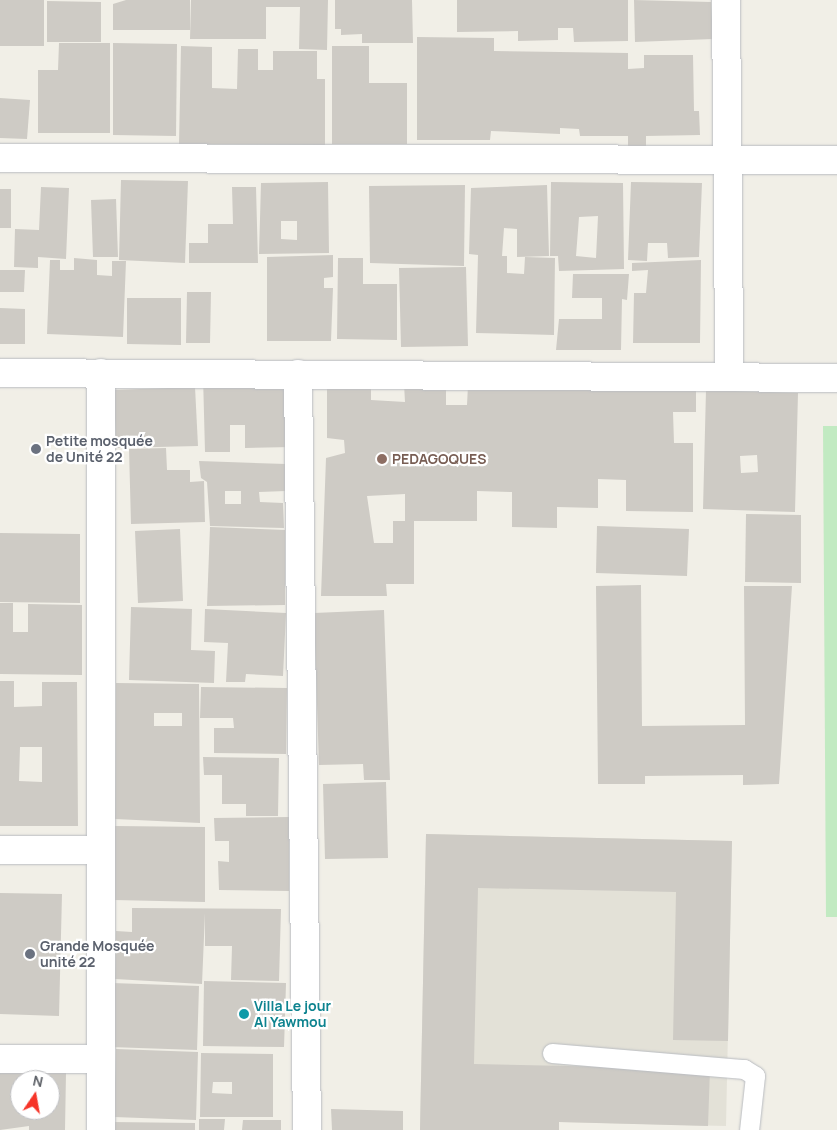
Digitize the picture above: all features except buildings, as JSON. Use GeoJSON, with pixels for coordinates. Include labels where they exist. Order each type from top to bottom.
{"type":"FeatureCollection","features":[{"type":"Feature","properties":{"kind":"street"},"geometry":{"type":"LineString","coordinates":[[726,0],[729,378]]}},
{"type":"Feature","properties":{"kind":"street"},"geometry":{"type":"LineString","coordinates":[[0,158],[837,160]]}},
{"type":"Feature","properties":{"kind":"street"},"geometry":{"type":"LineString","coordinates":[[0,373],[837,378]]}},
{"type":"Feature","properties":{"kind":"street"},"geometry":{"type":"LineString","coordinates":[[101,373],[101,1130]]}},
{"type":"Feature","properties":{"kind":"street"},"geometry":{"type":"LineString","coordinates":[[298,374],[307,1130]]}},
{"type":"Feature","properties":{"kind":"street"},"geometry":{"type":"LineString","coordinates":[[0,850],[101,850]]}},
{"type":"Feature","properties":{"kind":"street"},"geometry":{"type":"LineString","coordinates":[[0,1059],[101,1059]]}},
{"type":"Feature","properties":{"kind":"lane"},"geometry":{"type":"LineString","coordinates":[[552,1053],[744,1069],[756,1076],[749,1130]]}},
{"type":"Feature","properties":{"kind":"shaded area"},"geometry":{"type":"Polygon","coordinates":[[[426,834],[732,841],[726,1126],[559,1122],[420,1130],[426,834]]]}},
{"type":"Feature","properties":{"kind":"green space"},"geometry":{"type":"Polygon","coordinates":[[[823,426],[837,426],[837,917],[826,917],[823,426]]]}},
{"type":"Feature","properties":{"kind":"place","name":"Petite mosquée de Unité 22"},"geometry":{"type":"Point","coordinates":[36,449]}},
{"type":"Feature","properties":{"kind":"place","name":"PEDAGOQUES"},"geometry":{"type":"Point","coordinates":[382,459]}},
{"type":"Feature","properties":{"kind":"place","name":"Grande Mosquée unité 22"},"geometry":{"type":"Point","coordinates":[30,954]}},
{"type":"Feature","properties":{"kind":"place","name":"Villa Le jour Al Yawmou"},"geometry":{"type":"Point","coordinates":[244,1014]}}]}
